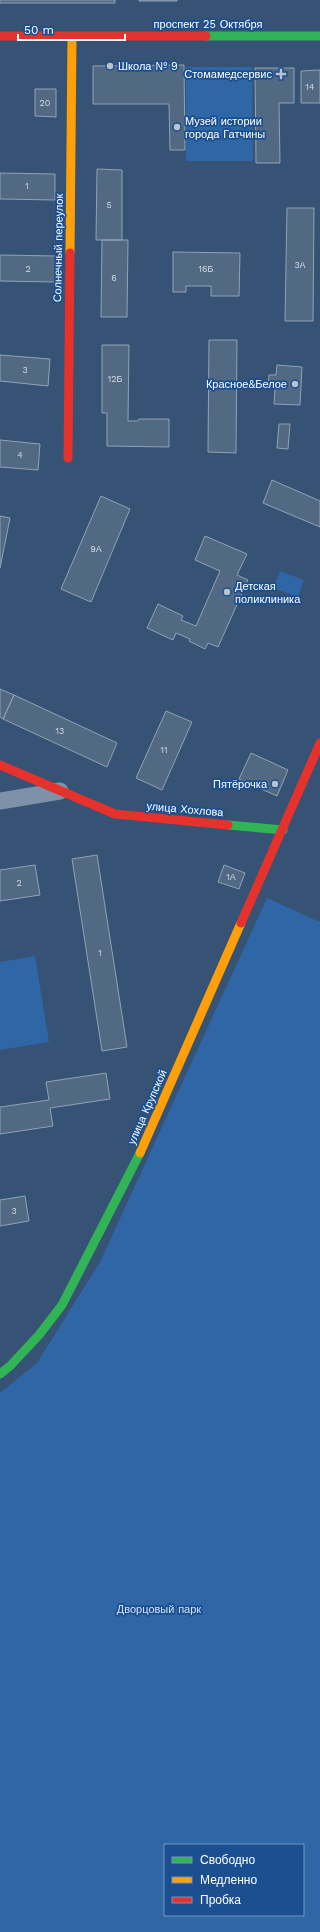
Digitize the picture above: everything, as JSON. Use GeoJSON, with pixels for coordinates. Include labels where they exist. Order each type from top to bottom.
{"type":"FeatureCollection","features":[{"type":"Feature","properties":{"kind":"street","name":"проспект 25 Октября"},"geometry":{"type":"LineString","coordinates":[[0,36],[320,36]]}},
{"type":"Feature","properties":{"kind":"street","name":"Солнечный переулок"},"geometry":{"type":"LineString","coordinates":[[68,458],[72,37]]}},
{"type":"Feature","properties":{"kind":"street"},"geometry":{"type":"LineString","coordinates":[[283,830],[320,743]]}},
{"type":"Feature","properties":{"kind":"street"},"geometry":{"type":"LineString","coordinates":[[3,801],[17,792],[19,787],[18,782],[6,768]]}},
{"type":"Feature","properties":{"kind":"street","name":"улица Хохлова"},"geometry":{"type":"LineString","coordinates":[[6,768],[115,814],[283,830]]}},
{"type":"Feature","properties":{"kind":"street"},"geometry":{"type":"LineString","coordinates":[[3,801],[60,791]]}},
{"type":"Feature","properties":{"kind":"street","name":"улица Крупской"},"geometry":{"type":"LineString","coordinates":[[0,1374],[10,1366],[39,1335],[62,1305],[134,1167],[283,830]]}},
{"type":"Feature","properties":{"kind":"green space"},"geometry":{"type":"Polygon","coordinates":[[[186,67],[252,67],[253,161],[186,161],[186,67]]]}},
{"type":"Feature","properties":{"kind":"green space"},"geometry":{"type":"Polygon","coordinates":[[[280,571],[304,580],[298,597],[273,588],[280,571]]]}},
{"type":"Feature","properties":{"kind":"green space","name":"Дворцовый парк"},"geometry":{"type":"Polygon","coordinates":[[[267,898],[320,922],[320,1932],[0,1932],[0,1393],[37,1363],[100,1262],[267,898]]]}},
{"type":"Feature","properties":{"kind":"green space"},"geometry":{"type":"Polygon","coordinates":[[[35,956],[49,1042],[0,1050],[0,962],[35,956]]]}},
{"type":"Feature","properties":{"kind":"building"},"geometry":{"type":"Polygon","coordinates":[[[0,0],[115,0],[115,3],[0,3],[0,0]]]}},
{"type":"Feature","properties":{"kind":"building"},"geometry":{"type":"Polygon","coordinates":[[[177,0],[177,1],[139,1],[177,0]]]}},
{"type":"Feature","properties":{"kind":"building","name":"Музей истории города Гатчины"},"geometry":{"type":"Polygon","coordinates":[[[184,65],[185,150],[170,150],[169,104],[93,104],[93,66],[184,65]]]}},
{"type":"Feature","properties":{"kind":"building"},"geometry":{"type":"Polygon","coordinates":[[[255,68],[294,68],[294,103],[279,103],[280,163],[256,163],[255,68]]]}},
{"type":"Feature","properties":{"kind":"building"},"geometry":{"type":"Polygon","coordinates":[[[320,70],[320,103],[301,103],[301,71],[320,70]]]}},
{"type":"Feature","properties":{"kind":"building"},"geometry":{"type":"Polygon","coordinates":[[[35,89],[56,89],[56,117],[35,116],[35,89]]]}},
{"type":"Feature","properties":{"kind":"building"},"geometry":{"type":"Polygon","coordinates":[[[97,169],[122,170],[122,240],[96,240],[97,169]]]}},
{"type":"Feature","properties":{"kind":"building"},"geometry":{"type":"Polygon","coordinates":[[[0,173],[55,174],[55,200],[0,199],[0,173]]]}},
{"type":"Feature","properties":{"kind":"building"},"geometry":{"type":"Polygon","coordinates":[[[287,208],[314,208],[313,321],[285,321],[287,208]]]}},
{"type":"Feature","properties":{"kind":"building"},"geometry":{"type":"Polygon","coordinates":[[[102,240],[128,240],[127,317],[101,317],[102,240]]]}},
{"type":"Feature","properties":{"kind":"building"},"geometry":{"type":"Polygon","coordinates":[[[173,252],[240,253],[239,296],[211,296],[211,286],[186,286],[186,292],[173,292],[173,252]]]}},
{"type":"Feature","properties":{"kind":"building"},"geometry":{"type":"Polygon","coordinates":[[[0,255],[56,256],[55,282],[0,281],[0,255]]]}},
{"type":"Feature","properties":{"kind":"building"},"geometry":{"type":"Polygon","coordinates":[[[209,340],[237,340],[236,453],[208,452],[209,340]]]}},
{"type":"Feature","properties":{"kind":"building"},"geometry":{"type":"Polygon","coordinates":[[[102,345],[129,345],[128,421],[138,421],[139,419],[169,419],[169,447],[107,446],[107,413],[102,413],[102,345]]]}},
{"type":"Feature","properties":{"kind":"building"},"geometry":{"type":"Polygon","coordinates":[[[0,355],[50,359],[48,386],[0,381],[0,355]]]}},
{"type":"Feature","properties":{"kind":"building"},"geometry":{"type":"Polygon","coordinates":[[[277,365],[302,367],[300,405],[274,404],[275,388],[268,388],[269,375],[276,375],[277,365]]]}},
{"type":"Feature","properties":{"kind":"building"},"geometry":{"type":"Polygon","coordinates":[[[279,424],[290,424],[288,449],[277,448],[279,424]]]}},
{"type":"Feature","properties":{"kind":"building"},"geometry":{"type":"Polygon","coordinates":[[[0,440],[40,444],[38,470],[0,467],[0,440]]]}},
{"type":"Feature","properties":{"kind":"building"},"geometry":{"type":"Polygon","coordinates":[[[272,480],[320,501],[320,527],[263,503],[272,480]]]}},
{"type":"Feature","properties":{"kind":"building"},"geometry":{"type":"Polygon","coordinates":[[[101,496],[130,509],[91,602],[61,589],[101,496]]]}},
{"type":"Feature","properties":{"kind":"building"},"geometry":{"type":"Polygon","coordinates":[[[0,516],[10,518],[0,568],[0,516]]]}},
{"type":"Feature","properties":{"kind":"building","name":"Детская поликлиника"},"geometry":{"type":"Polygon","coordinates":[[[205,536],[247,554],[237,575],[248,580],[218,647],[208,643],[205,649],[189,641],[190,639],[176,633],[173,640],[147,628],[158,604],[183,616],[181,620],[196,626],[220,571],[195,560],[205,536]]]}},
{"type":"Feature","properties":{"kind":"building"},"geometry":{"type":"Polygon","coordinates":[[[0,689],[14,695],[3,719],[0,717],[0,689]]]}},
{"type":"Feature","properties":{"kind":"building"},"geometry":{"type":"Polygon","coordinates":[[[14,695],[117,743],[107,767],[3,719],[14,695]]]}},
{"type":"Feature","properties":{"kind":"building"},"geometry":{"type":"Polygon","coordinates":[[[166,711],[192,722],[162,790],[136,778],[166,711]]]}},
{"type":"Feature","properties":{"kind":"building"},"geometry":{"type":"Polygon","coordinates":[[[251,753],[288,770],[277,796],[239,779],[251,753]]]}},
{"type":"Feature","properties":{"kind":"building"},"geometry":{"type":"Polygon","coordinates":[[[97,855],[127,1047],[102,1051],[72,859],[97,855]]]}},
{"type":"Feature","properties":{"kind":"building"},"geometry":{"type":"Polygon","coordinates":[[[35,865],[40,895],[0,901],[0,870],[35,865]]]}},
{"type":"Feature","properties":{"kind":"building"},"geometry":{"type":"Polygon","coordinates":[[[224,865],[245,873],[239,889],[218,882],[224,865]]]}},
{"type":"Feature","properties":{"kind":"building"},"geometry":{"type":"Polygon","coordinates":[[[106,1073],[110,1099],[50,1108],[53,1126],[0,1134],[0,1107],[49,1100],[46,1082],[106,1073]]]}},
{"type":"Feature","properties":{"kind":"building"},"geometry":{"type":"Polygon","coordinates":[[[25,1196],[29,1221],[0,1226],[0,1200],[25,1196]]]}},
{"type":"Feature","properties":{"kind":"traffic: fast"},"geometry":{"type":"LineString","coordinates":[[206,36],[320,36]]}},
{"type":"Feature","properties":{"kind":"traffic: fast"},"geometry":{"type":"LineString","coordinates":[[228,825],[283,830]]}},
{"type":"Feature","properties":{"kind":"traffic: fast"},"geometry":{"type":"LineString","coordinates":[[0,1374],[10,1366],[39,1335],[62,1305],[140,1153]]}},
{"type":"Feature","properties":{"kind":"traffic: slow"},"geometry":{"type":"LineString","coordinates":[[70,253],[72,37]]}},
{"type":"Feature","properties":{"kind":"traffic: slow"},"geometry":{"type":"LineString","coordinates":[[140,1153],[241,923]]}},
{"type":"Feature","properties":{"kind":"traffic: jam"},"geometry":{"type":"LineString","coordinates":[[0,36],[206,36]]}},
{"type":"Feature","properties":{"kind":"traffic: jam"},"geometry":{"type":"LineString","coordinates":[[68,458],[70,253]]}},
{"type":"Feature","properties":{"kind":"traffic: jam"},"geometry":{"type":"LineString","coordinates":[[241,923],[320,743]]}},
{"type":"Feature","properties":{"kind":"traffic: jam"},"geometry":{"type":"LineString","coordinates":[[0,765],[115,814],[228,825]]}},
{"type":"Feature","properties":{"kind":"place","name":"Школа № 9"},"geometry":{"type":"Point","coordinates":[110,66]}},
{"type":"Feature","properties":{"kind":"place","name":"Стомамедсервис"},"geometry":{"type":"Point","coordinates":[281,74]}},
{"type":"Feature","properties":{"kind":"place","name":"Музей истории города Гатчины"},"geometry":{"type":"Point","coordinates":[177,127]}},
{"type":"Feature","properties":{"kind":"place","name":"Красное&Белое"},"geometry":{"type":"Point","coordinates":[295,384]}},
{"type":"Feature","properties":{"kind":"place","name":"Детская поликлиника"},"geometry":{"type":"Point","coordinates":[227,592]}},
{"type":"Feature","properties":{"kind":"place","name":"Пятёрочка"},"geometry":{"type":"Point","coordinates":[275,784]}}]}
